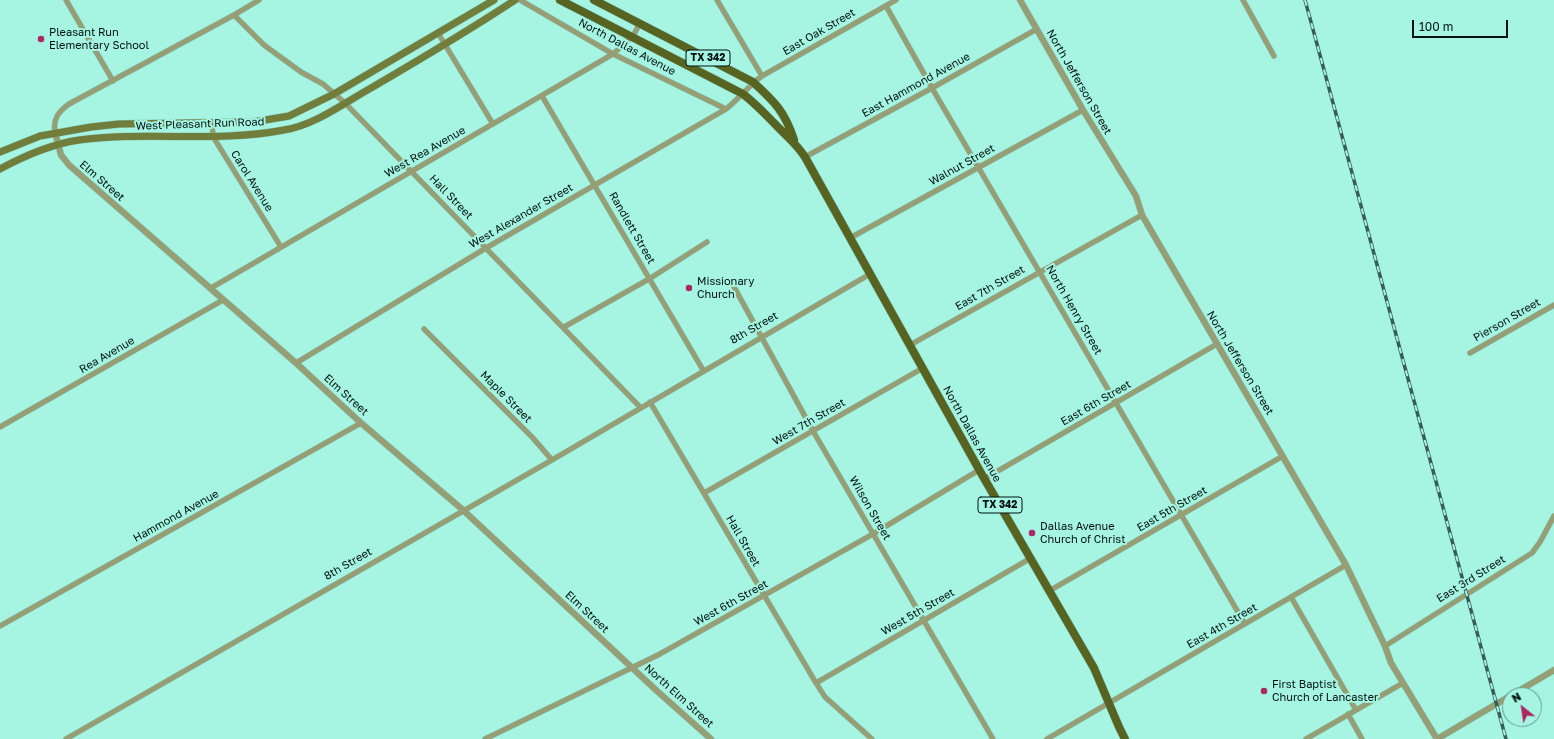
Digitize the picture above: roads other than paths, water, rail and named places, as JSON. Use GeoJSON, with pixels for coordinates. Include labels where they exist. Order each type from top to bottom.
{"type":"FeatureCollection","features":[{"type":"Feature","properties":{"kind":"main road","name":"West Pleasant Run Road"},"geometry":{"type":"LineString","coordinates":[[0,152],[23,142],[55,132],[120,124],[212,124],[274,120],[304,110],[334,94],[494,0]]}},
{"type":"Feature","properties":{"kind":"main road","name":"West Pleasant Run Road"},"geometry":{"type":"LineString","coordinates":[[0,169],[29,155],[79,140],[111,137],[261,134],[286,130],[320,117],[445,44],[515,0]]}},
{"type":"Feature","properties":{"kind":"main road","name":"North Dallas Avenue"},"geometry":{"type":"LineString","coordinates":[[560,0],[633,36],[743,94],[763,110],[775,125],[794,141],[805,157],[979,470],[1094,668],[1125,739]]}},
{"type":"Feature","properties":{"kind":"main road","name":"North Dallas Avenue"},"geometry":{"type":"LineString","coordinates":[[594,0],[753,82],[770,98],[787,120],[794,141]]}},
{"type":"Feature","properties":{"kind":"street"},"geometry":{"type":"LineString","coordinates":[[66,0],[112,81]]}},
{"type":"Feature","properties":{"kind":"street"},"geometry":{"type":"LineString","coordinates":[[55,132],[55,119],[61,110],[259,0]]}},
{"type":"Feature","properties":{"kind":"street","name":"North Dallas Avenue"},"geometry":{"type":"LineString","coordinates":[[520,0],[613,54],[726,109]]}},
{"type":"Feature","properties":{"kind":"street"},"geometry":{"type":"LineString","coordinates":[[717,0],[762,76]]}},
{"type":"Feature","properties":{"kind":"street","name":"East Oak Street"},"geometry":{"type":"LineString","coordinates":[[753,82],[896,0]]}},
{"type":"Feature","properties":{"kind":"street","name":"North Jefferson Street"},"geometry":{"type":"LineString","coordinates":[[1020,0],[1083,110],[1136,196],[1142,215],[1346,565],[1385,646],[1391,663],[1437,739]]}},
{"type":"Feature","properties":{"kind":"street"},"geometry":{"type":"LineString","coordinates":[[1243,0],[1274,56]]}},
{"type":"Feature","properties":{"kind":"street","name":"North Henry Street"},"geometry":{"type":"LineString","coordinates":[[886,6],[978,168],[1116,402],[1180,516],[1245,624]]}},
{"type":"Feature","properties":{"kind":"street","name":"Hall Street"},"geometry":{"type":"LineString","coordinates":[[234,15],[264,45],[301,72],[323,84],[344,103],[564,327],[640,407]]}},
{"type":"Feature","properties":{"kind":"street","name":"West Rea Avenue"},"geometry":{"type":"LineString","coordinates":[[210,288],[613,54],[633,36],[640,23]]}},
{"type":"Feature","properties":{"kind":"street","name":"East Hammond Avenue"},"geometry":{"type":"LineString","coordinates":[[805,157],[1037,29]]}},
{"type":"Feature","properties":{"kind":"street"},"geometry":{"type":"LineString","coordinates":[[438,33],[493,124]]}},
{"type":"Feature","properties":{"kind":"street","name":"West Alexander Street"},"geometry":{"type":"LineString","coordinates":[[296,363],[486,248],[726,109],[743,94],[753,82]]}},
{"type":"Feature","properties":{"kind":"street","name":"Randlett Street"},"geometry":{"type":"LineString","coordinates":[[542,96],[703,370]]}},
{"type":"Feature","properties":{"kind":"street","name":"Walnut Street"},"geometry":{"type":"LineString","coordinates":[[850,238],[1083,110]]}},
{"type":"Feature","properties":{"kind":"street","name":"Carol Avenue"},"geometry":{"type":"LineString","coordinates":[[212,124],[213,136],[281,247]]}},
{"type":"Feature","properties":{"kind":"street","name":"Elm Street"},"geometry":{"type":"LineString","coordinates":[[55,132],[61,155],[69,165],[296,363],[361,423],[463,510],[632,668]]}},
{"type":"Feature","properties":{"kind":"street","name":"East 7th Street"},"geometry":{"type":"LineString","coordinates":[[910,345],[1142,215]]}},
{"type":"Feature","properties":{"kind":"street"},"geometry":{"type":"LineString","coordinates":[[564,327],[650,278],[707,242]]}},
{"type":"Feature","properties":{"kind":"street","name":"8th Street"},"geometry":{"type":"LineString","coordinates":[[66,739],[552,460],[761,336],[870,274]]}},
{"type":"Feature","properties":{"kind":"street","name":"Wilson Street"},"geometry":{"type":"LineString","coordinates":[[733,285],[813,431],[992,739]]}},
{"type":"Feature","properties":{"kind":"street","name":"Rea Avenue"},"geometry":{"type":"LineString","coordinates":[[0,427],[223,300]]}},
{"type":"Feature","properties":{"kind":"street","name":"Pierson Street"},"geometry":{"type":"LineString","coordinates":[[1470,353],[1554,305]]}},
{"type":"Feature","properties":{"kind":"street","name":"Maple Street"},"geometry":{"type":"LineString","coordinates":[[424,329],[532,437],[552,460]]}},
{"type":"Feature","properties":{"kind":"street","name":"East 6th Street"},"geometry":{"type":"LineString","coordinates":[[984,478],[1217,344]]}},
{"type":"Feature","properties":{"kind":"street","name":"West 7th Street"},"geometry":{"type":"LineString","coordinates":[[704,493],[923,368]]}},
{"type":"Feature","properties":{"kind":"street","name":"Hall Street"},"geometry":{"type":"LineString","coordinates":[[650,402],[763,596],[825,697],[872,739]]}},
{"type":"Feature","properties":{"kind":"street","name":"Hammond Avenue"},"geometry":{"type":"LineString","coordinates":[[0,626],[361,423]]}},
{"type":"Feature","properties":{"kind":"street","name":"East 5th Street"},"geometry":{"type":"LineString","coordinates":[[1049,592],[1283,456]]}},
{"type":"Feature","properties":{"kind":"street","name":"West 6th Street"},"geometry":{"type":"LineString","coordinates":[[485,739],[632,668],[873,534],[979,470]]}},
{"type":"Feature","properties":{"kind":"street","name":"East 3rd Street"},"geometry":{"type":"LineString","coordinates":[[1385,646],[1532,553],[1540,542],[1554,516]]}},
{"type":"Feature","properties":{"kind":"street","name":"West 5th Street"},"geometry":{"type":"LineString","coordinates":[[816,683],[1031,558]]}},
{"type":"Feature","properties":{"kind":"street","name":"East 4th Street"},"geometry":{"type":"LineString","coordinates":[[1047,739],[1346,565]]}},
{"type":"Feature","properties":{"kind":"street"},"geometry":{"type":"LineString","coordinates":[[1291,597],[1356,710]]}},
{"type":"Feature","properties":{"kind":"street","name":"North Elm Street"},"geometry":{"type":"LineString","coordinates":[[632,668],[711,739]]}},
{"type":"Feature","properties":{"kind":"street"},"geometry":{"type":"LineString","coordinates":[[1526,687],[1554,670]]}},
{"type":"Feature","properties":{"kind":"street"},"geometry":{"type":"LineString","coordinates":[[1306,739],[1403,683]]}},
{"type":"Feature","properties":{"kind":"street"},"geometry":{"type":"LineString","coordinates":[[1437,739],[1502,701]]}},
{"type":"Feature","properties":{"kind":"street"},"geometry":{"type":"LineString","coordinates":[[1348,714],[1362,739]]}},
{"type":"Feature","properties":{"kind":"railway"},"geometry":{"type":"LineString","coordinates":[[1305,0],[1506,739]]}},
{"type":"Feature","properties":{"kind":"place","name":"Pleasant Run Elementary School"},"geometry":{"type":"Point","coordinates":[41,39]}},
{"type":"Feature","properties":{"kind":"place","name":"Missionary Church"},"geometry":{"type":"Point","coordinates":[689,288]}},
{"type":"Feature","properties":{"kind":"place","name":"Dallas Avenue Church of Christ"},"geometry":{"type":"Point","coordinates":[1032,533]}},
{"type":"Feature","properties":{"kind":"place","name":"First Baptist Church of Lancaster"},"geometry":{"type":"Point","coordinates":[1264,691]}}]}
